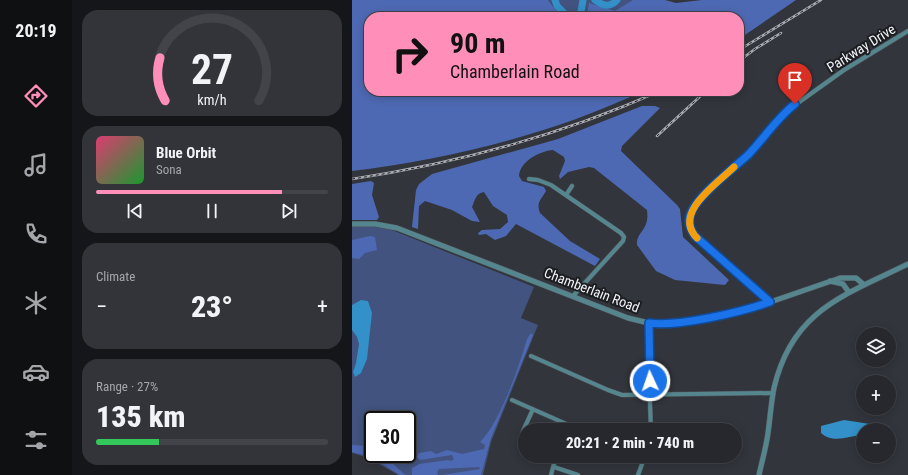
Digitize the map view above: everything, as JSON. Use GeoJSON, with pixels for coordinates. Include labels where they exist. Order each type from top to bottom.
{"type":"FeatureCollection","features":[{"type":"Feature","properties":{"kind":"street","name":"Parkway Drive"},"geometry":{"type":"LineString","coordinates":[[770,302],[695,236],[690,226],[689,219],[691,211],[703,197],[754,148],[787,110],[844,70],[908,32]]}},
{"type":"Feature","properties":{"kind":"street"},"geometry":{"type":"LineString","coordinates":[[529,179],[545,182],[621,233],[624,237],[623,241],[573,296]]}},
{"type":"Feature","properties":{"kind":"street"},"geometry":{"type":"LineString","coordinates":[[566,195],[572,186]]}},
{"type":"Feature","properties":{"kind":"street","name":"Chamberlain Road"},"geometry":{"type":"LineString","coordinates":[[352,224],[375,224],[397,228],[628,318],[649,323],[669,323],[753,308],[840,278],[858,279],[863,284]]}},
{"type":"Feature","properties":{"kind":"street"},"geometry":{"type":"LineString","coordinates":[[759,475],[766,443],[773,393],[783,361],[799,334],[824,308],[848,291],[908,264]]}},
{"type":"Feature","properties":{"kind":"street"},"geometry":{"type":"LineString","coordinates":[[829,281],[843,284],[848,291]]}},
{"type":"Feature","properties":{"kind":"street"},"geometry":{"type":"LineString","coordinates":[[649,323],[648,352],[651,423]]}},
{"type":"Feature","properties":{"kind":"street"},"geometry":{"type":"LineString","coordinates":[[531,356],[615,393],[650,395],[747,392],[773,393]]}},
{"type":"Feature","properties":{"kind":"street"},"geometry":{"type":"LineString","coordinates":[[512,400],[566,423]]}},
{"type":"Feature","properties":{"kind":"street"},"geometry":{"type":"LineString","coordinates":[[527,423],[533,409]]}},
{"type":"Feature","properties":{"kind":"street"},"geometry":{"type":"LineString","coordinates":[[551,475],[555,463]]}},
{"type":"Feature","properties":{"kind":"street"},"geometry":{"type":"LineString","coordinates":[[638,475],[642,463]]}},
{"type":"Feature","properties":{"kind":"street"},"geometry":{"type":"LineString","coordinates":[[554,467],[578,475]]}},
{"type":"Feature","properties":{"kind":"shaded area"},"geometry":{"type":"Polygon","coordinates":[[[352,0],[548,0],[557,12],[364,12],[364,96],[631,96],[573,120],[500,143],[464,152],[389,166],[352,171],[352,0]]]}},
{"type":"Feature","properties":{"kind":"shaded area"},"geometry":{"type":"Polygon","coordinates":[[[548,0],[639,0],[618,12],[557,12],[548,0]]]}},
{"type":"Feature","properties":{"kind":"shaded area"},"geometry":{"type":"Polygon","coordinates":[[[633,0],[665,0],[676,3],[702,0],[796,0],[744,36],[744,12],[588,12],[589,3],[615,11],[633,0]]]}},
{"type":"Feature","properties":{"kind":"shaded area"},"geometry":{"type":"Polygon","coordinates":[[[642,106],[655,106],[660,108],[622,146],[621,151],[677,205],[680,209],[683,237],[729,280],[725,285],[675,280],[656,271],[637,245],[637,240],[647,222],[647,210],[594,168],[589,167],[568,172],[560,179],[559,176],[565,161],[564,157],[553,150],[542,152],[527,161],[520,171],[519,176],[522,181],[544,187],[546,191],[539,204],[540,213],[570,241],[600,259],[595,266],[516,224],[506,236],[495,240],[486,234],[479,235],[478,233],[482,230],[500,229],[508,222],[507,215],[493,206],[484,192],[477,195],[472,207],[480,222],[472,221],[452,210],[425,201],[419,206],[418,229],[412,227],[416,190],[419,184],[432,174],[558,139],[642,106]]]}},
{"type":"Feature","properties":{"kind":"shaded area"},"geometry":{"type":"Polygon","coordinates":[[[371,181],[374,183],[372,195],[379,217],[377,220],[352,220],[352,184],[371,181]]]}},
{"type":"Feature","properties":{"kind":"shaded area"},"geometry":{"type":"Polygon","coordinates":[[[372,226],[392,230],[534,287],[521,318],[538,325],[491,442],[483,475],[398,475],[378,463],[416,463],[416,411],[364,411],[364,457],[352,453],[352,227],[372,226]]]}},
{"type":"Feature","properties":{"kind":"shaded area"},"geometry":{"type":"Polygon","coordinates":[[[370,236],[375,237],[377,250],[365,253],[359,259],[352,258],[352,240],[370,236]]]}},
{"type":"Feature","properties":{"kind":"shaded area"},"geometry":{"type":"Polygon","coordinates":[[[361,300],[368,301],[372,313],[367,359],[361,373],[355,377],[353,372],[359,344],[357,337],[352,330],[352,305],[361,300]]]}},
{"type":"Feature","properties":{"kind":"shaded area"},"geometry":{"type":"Polygon","coordinates":[[[531,333],[533,335],[491,438],[481,475],[442,475],[480,469],[479,467],[439,469],[437,472],[438,475],[412,475],[412,468],[419,464],[448,460],[451,461],[454,459],[452,455],[420,460],[417,457],[419,453],[431,451],[436,454],[447,450],[462,454],[484,449],[485,445],[480,442],[495,422],[502,408],[527,339],[531,333]]]}},
{"type":"Feature","properties":{"kind":"shaded area"},"geometry":{"type":"Polygon","coordinates":[[[844,420],[864,423],[856,423],[856,436],[836,439],[821,433],[821,426],[844,420]]]}},
{"type":"Feature","properties":{"kind":"shaded area"},"geometry":{"type":"Polygon","coordinates":[[[352,445],[364,446],[364,455],[352,452],[352,445]]]}},
{"type":"Feature","properties":{"kind":"shaded area"},"geometry":{"type":"Polygon","coordinates":[[[381,463],[392,463],[405,475],[400,475],[381,463]]]}},
{"type":"Feature","properties":{"kind":"waterway"},"geometry":{"type":"LineString","coordinates":[[555,0],[557,6],[563,12]]}},
{"type":"Feature","properties":{"kind":"waterway"},"geometry":{"type":"LineString","coordinates":[[581,12],[583,0]]}},
{"type":"Feature","properties":{"kind":"waterway"},"geometry":{"type":"LineString","coordinates":[[595,0],[606,5],[612,4],[617,0]]}},
{"type":"Feature","properties":{"kind":"railway"},"geometry":{"type":"LineString","coordinates":[[744,47],[821,0]]}},
{"type":"Feature","properties":{"kind":"railway"},"geometry":{"type":"LineString","coordinates":[[744,57],[781,33]]}},
{"type":"Feature","properties":{"kind":"railway"},"geometry":{"type":"LineString","coordinates":[[352,179],[431,165],[509,146],[585,121],[648,96]]}},
{"type":"Feature","properties":{"kind":"railway"},"geometry":{"type":"LineString","coordinates":[[657,136],[701,96]]}},
{"type":"Feature","properties":{"kind":"slow traffic"},"geometry":{"type":"LineString","coordinates":[[697,238],[690,226],[689,219],[691,211],[703,197],[734,167]]}},
{"type":"Feature","properties":{"kind":"route"},"geometry":{"type":"LineString","coordinates":[[650,381],[648,352],[649,323],[669,323],[720,315],[753,308],[770,302],[695,236],[691,230],[689,219],[691,211],[703,197],[748,154],[781,115],[795,104]]}}]}
